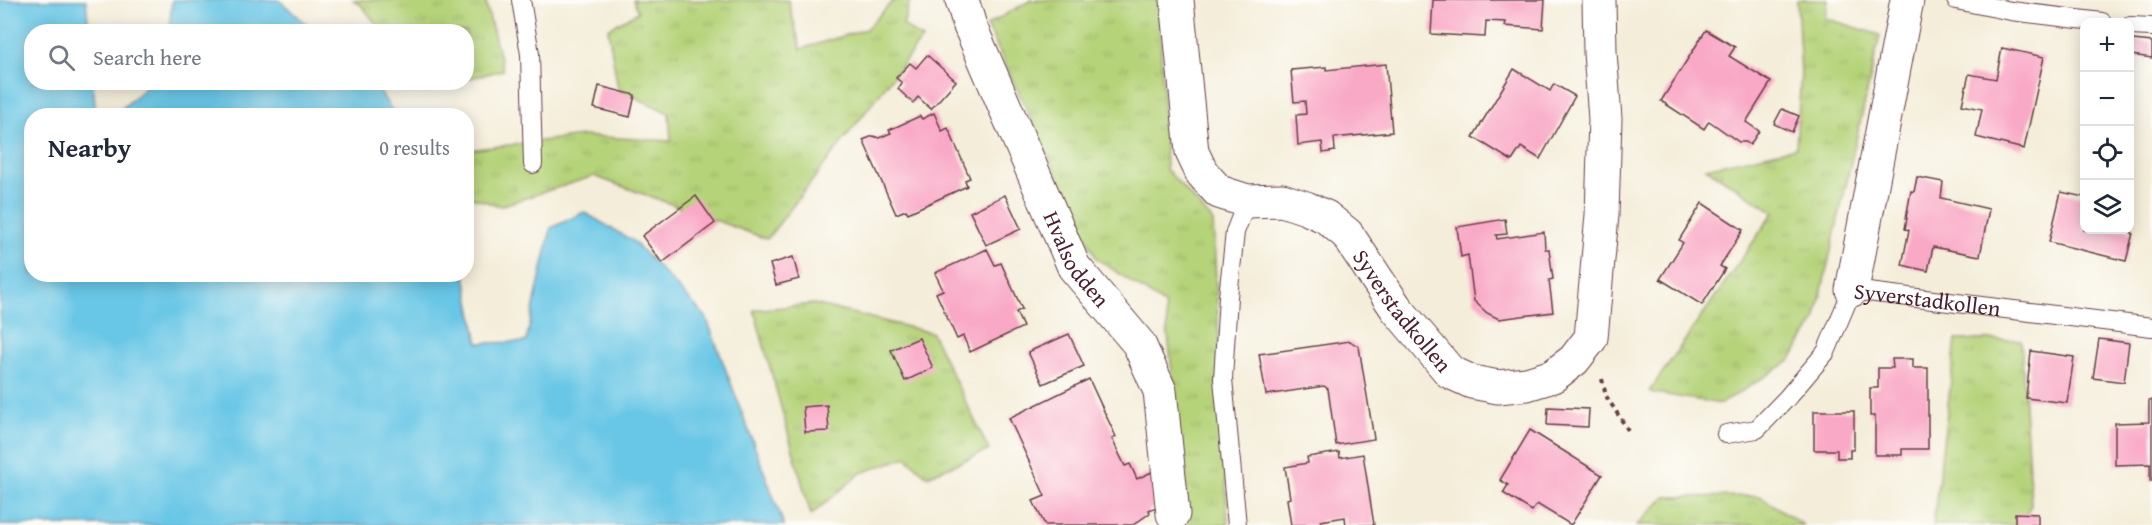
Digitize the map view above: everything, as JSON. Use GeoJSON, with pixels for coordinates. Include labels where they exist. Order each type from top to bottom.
{"type":"FeatureCollection","features":[{"type":"Feature","properties":{"kind":"street","name":"Hvalsodden"},"geometry":{"type":"LineString","coordinates":[[962,0],[970,26],[1074,267],[1139,344],[1160,391],[1173,514]]}},
{"type":"Feature","properties":{"kind":"street","name":"Syverstadkollen"},"geometry":{"type":"LineString","coordinates":[[1177,0],[1192,152],[1202,173],[1220,192],[1247,201],[1282,200],[1326,217],[1347,234],[1396,308],[1450,372],[1472,382],[1498,387],[1527,384],[1553,376],[1574,360],[1591,338]]}},
{"type":"Feature","properties":{"kind":"street"},"geometry":{"type":"LineString","coordinates":[[1591,338],[1602,214],[1605,118],[1599,0]]}},
{"type":"Feature","properties":{"kind":"street","name":"Syverstadkollen"},"geometry":{"type":"LineString","coordinates":[[1852,290],[1907,0]]}},
{"type":"Feature","properties":{"kind":"lane"},"geometry":{"type":"LineString","coordinates":[[521,0],[530,54],[533,164]]}},
{"type":"Feature","properties":{"kind":"lane"},"geometry":{"type":"LineString","coordinates":[[1956,0],[2011,11],[2080,19]]}},
{"type":"Feature","properties":{"kind":"lane"},"geometry":{"type":"LineString","coordinates":[[2134,26],[2152,27]]}},
{"type":"Feature","properties":{"kind":"lane"},"geometry":{"type":"LineString","coordinates":[[1237,525],[1223,379],[1235,232],[1247,201]]}},
{"type":"Feature","properties":{"kind":"lane"},"geometry":{"type":"LineString","coordinates":[[1726,434],[1757,429],[1788,398],[1826,352],[1852,290]]}},
{"type":"Feature","properties":{"kind":"lane","name":"Syverstadkollen"},"geometry":{"type":"LineString","coordinates":[[1852,290],[2152,327]]}},
{"type":"Feature","properties":{"kind":"path"},"geometry":{"type":"LineString","coordinates":[[1591,338],[1606,396],[1628,430]]}},
{"type":"Feature","properties":{"kind":"green space"},"geometry":{"type":"Polygon","coordinates":[[[353,0],[485,0],[503,70],[474,77],[474,24],[376,24],[361,5],[353,0]]]}},
{"type":"Feature","properties":{"kind":"green space"},"geometry":{"type":"Polygon","coordinates":[[[633,0],[788,0],[801,49],[866,29],[894,0],[910,0],[903,25],[922,39],[767,239],[594,176],[500,206],[474,198],[474,149],[582,136],[671,141],[669,113],[618,89],[608,29],[638,12],[633,0]]]}},
{"type":"Feature","properties":{"kind":"green space"},"geometry":{"type":"Polygon","coordinates":[[[1031,0],[1159,0],[1166,169],[1213,221],[1228,525],[1188,525],[1165,305],[1096,258],[987,25],[1031,0]]]}},
{"type":"Feature","properties":{"kind":"green space"},"geometry":{"type":"Polygon","coordinates":[[[1797,0],[1828,0],[1825,18],[1880,35],[1815,321],[1790,361],[1721,404],[1649,392],[1774,212],[1706,168],[1796,148],[1801,73],[1797,0]]]}},
{"type":"Feature","properties":{"kind":"green space"},"geometry":{"type":"Polygon","coordinates":[[[814,304],[932,333],[989,450],[927,476],[906,457],[861,473],[811,515],[754,310],[814,304]]]}},
{"type":"Feature","properties":{"kind":"green space"},"geometry":{"type":"Polygon","coordinates":[[[1956,340],[2021,340],[2031,505],[2020,525],[1933,525],[1956,340]]]}},
{"type":"Feature","properties":{"kind":"green space"},"geometry":{"type":"Polygon","coordinates":[[[1760,496],[1803,525],[1637,525],[1665,497],[1760,496]]]}},
{"type":"Feature","properties":{"kind":"water"},"geometry":{"type":"Polygon","coordinates":[[[0,0],[86,0],[88,24],[24,24],[24,90],[94,90],[95,108],[24,108],[24,282],[466,282],[478,343],[526,342],[551,228],[584,212],[633,241],[706,317],[784,525],[0,525],[0,0]]]}},
{"type":"Feature","properties":{"kind":"water"},"geometry":{"type":"Polygon","coordinates":[[[172,0],[279,0],[307,24],[170,24],[172,0]]]}},
{"type":"Feature","properties":{"kind":"water"},"geometry":{"type":"Polygon","coordinates":[[[142,90],[379,90],[390,108],[123,108],[142,90]]]}},
{"type":"Feature","properties":{"kind":"building"},"geometry":{"type":"Polygon","coordinates":[[[1433,0],[1545,0],[1543,29],[1505,26],[1506,22],[1486,21],[1485,37],[1431,34],[1433,0]]]}},
{"type":"Feature","properties":{"kind":"building"},"geometry":{"type":"Polygon","coordinates":[[[1706,30],[1735,47],[1729,56],[1771,82],[1746,122],[1759,131],[1750,145],[1746,142],[1739,142],[1709,121],[1704,129],[1661,101],[1706,30]]]}},
{"type":"Feature","properties":{"kind":"building"},"geometry":{"type":"Polygon","coordinates":[[[2134,40],[2152,42],[2152,58],[2134,55],[2134,40]]]}},
{"type":"Feature","properties":{"kind":"building"},"geometry":{"type":"Polygon","coordinates":[[[2002,48],[2044,57],[2024,149],[1976,137],[1982,109],[1962,105],[1969,74],[1996,79],[2002,48]]]}},
{"type":"Feature","properties":{"kind":"building"},"geometry":{"type":"Polygon","coordinates":[[[927,55],[956,81],[931,109],[918,97],[913,103],[898,89],[902,83],[896,78],[910,63],[916,68],[927,55]]]}},
{"type":"Feature","properties":{"kind":"building"},"geometry":{"type":"Polygon","coordinates":[[[1386,64],[1392,132],[1334,138],[1335,151],[1323,153],[1322,142],[1298,145],[1296,115],[1306,114],[1305,101],[1294,102],[1291,70],[1326,67],[1326,70],[1386,64]]]}},
{"type":"Feature","properties":{"kind":"building"},"geometry":{"type":"Polygon","coordinates":[[[1514,69],[1550,91],[1554,84],[1575,96],[1540,159],[1521,147],[1512,161],[1473,137],[1514,69]]]}},
{"type":"Feature","properties":{"kind":"building"},"geometry":{"type":"Polygon","coordinates":[[[599,86],[635,95],[630,117],[594,108],[599,86]]]}},
{"type":"Feature","properties":{"kind":"building"},"geometry":{"type":"Polygon","coordinates":[[[1782,109],[1799,116],[1792,132],[1774,124],[1782,109]]]}},
{"type":"Feature","properties":{"kind":"building"},"geometry":{"type":"Polygon","coordinates":[[[934,113],[942,131],[948,128],[970,178],[965,180],[967,186],[908,213],[906,210],[896,214],[863,140],[873,136],[879,138],[891,133],[889,130],[920,116],[922,119],[934,113]]]}},
{"type":"Feature","properties":{"kind":"building"},"geometry":{"type":"Polygon","coordinates":[[[1917,177],[1943,182],[1941,198],[1989,209],[1980,256],[1933,247],[1928,271],[1902,265],[1909,230],[1905,229],[1906,218],[1911,191],[1914,192],[1917,177]]]}},
{"type":"Feature","properties":{"kind":"building"},"geometry":{"type":"Polygon","coordinates":[[[2061,192],[2080,196],[2080,234],[2133,234],[2126,261],[2049,242],[2061,192]]]}},
{"type":"Feature","properties":{"kind":"building"},"geometry":{"type":"Polygon","coordinates":[[[1005,195],[1021,229],[986,245],[970,212],[1005,195]]]}},
{"type":"Feature","properties":{"kind":"building"},"geometry":{"type":"Polygon","coordinates":[[[696,196],[715,223],[662,263],[642,236],[696,196]]]}},
{"type":"Feature","properties":{"kind":"building"},"geometry":{"type":"Polygon","coordinates":[[[1702,203],[1743,230],[1720,266],[1725,269],[1702,305],[1660,279],[1683,243],[1679,240],[1702,203]]]}},
{"type":"Feature","properties":{"kind":"building"},"geometry":{"type":"Polygon","coordinates":[[[1505,219],[1507,234],[1496,235],[1497,239],[1544,232],[1545,249],[1549,249],[1553,279],[1549,280],[1553,312],[1499,319],[1487,313],[1474,301],[1468,255],[1461,257],[1457,227],[1505,219]]]}},
{"type":"Feature","properties":{"kind":"building"},"geometry":{"type":"Polygon","coordinates":[[[987,249],[995,265],[1001,263],[1022,309],[1016,312],[1023,327],[970,352],[963,336],[957,339],[936,293],[943,290],[935,273],[987,249]]]}},
{"type":"Feature","properties":{"kind":"building"},"geometry":{"type":"Polygon","coordinates":[[[793,257],[799,279],[776,285],[770,264],[793,257]]]}},
{"type":"Feature","properties":{"kind":"building"},"geometry":{"type":"Polygon","coordinates":[[[1069,334],[1084,366],[1043,384],[1028,352],[1069,334]]]}},
{"type":"Feature","properties":{"kind":"building"},"geometry":{"type":"Polygon","coordinates":[[[919,338],[933,368],[905,381],[891,350],[919,338]]]}},
{"type":"Feature","properties":{"kind":"building"},"geometry":{"type":"Polygon","coordinates":[[[2099,339],[2129,343],[2124,382],[2093,378],[2099,339]]]}},
{"type":"Feature","properties":{"kind":"building"},"geometry":{"type":"Polygon","coordinates":[[[1350,341],[1359,347],[1374,439],[1336,445],[1328,389],[1324,386],[1266,395],[1259,354],[1350,341]]]}},
{"type":"Feature","properties":{"kind":"building"},"geometry":{"type":"Polygon","coordinates":[[[2031,351],[2074,357],[2067,403],[2026,398],[2031,351]]]}},
{"type":"Feature","properties":{"kind":"building"},"geometry":{"type":"Polygon","coordinates":[[[1892,359],[1913,359],[1913,368],[1928,368],[1928,449],[1902,449],[1902,455],[1875,455],[1875,416],[1870,416],[1870,388],[1878,388],[1878,368],[1893,368],[1892,359]]]}},
{"type":"Feature","properties":{"kind":"building"},"geometry":{"type":"Polygon","coordinates":[[[1089,379],[1116,437],[1112,439],[1125,466],[1130,464],[1137,479],[1154,471],[1157,507],[1149,510],[1150,513],[1133,525],[1045,525],[1033,501],[1045,496],[1009,418],[1089,379]]]}},
{"type":"Feature","properties":{"kind":"building"},"geometry":{"type":"Polygon","coordinates":[[[2152,400],[2152,481],[2150,481],[2150,464],[2115,465],[2115,423],[2149,422],[2149,401],[2152,400]]]}},
{"type":"Feature","properties":{"kind":"building"},"geometry":{"type":"Polygon","coordinates":[[[827,405],[829,431],[805,432],[803,407],[827,405]]]}},
{"type":"Feature","properties":{"kind":"building"},"geometry":{"type":"Polygon","coordinates":[[[1548,407],[1589,409],[1588,427],[1547,425],[1548,407]]]}},
{"type":"Feature","properties":{"kind":"building"},"geometry":{"type":"Polygon","coordinates":[[[1814,411],[1854,411],[1854,450],[1850,450],[1850,458],[1837,458],[1837,450],[1814,450],[1814,411]]]}},
{"type":"Feature","properties":{"kind":"building"},"geometry":{"type":"Polygon","coordinates":[[[1530,430],[1602,475],[1571,525],[1537,504],[1532,511],[1503,493],[1508,485],[1500,480],[1530,430]]]}},
{"type":"Feature","properties":{"kind":"building"},"geometry":{"type":"Polygon","coordinates":[[[1339,452],[1340,458],[1363,454],[1374,525],[1346,525],[1345,517],[1321,521],[1321,525],[1291,525],[1285,467],[1308,463],[1307,457],[1339,452]]]}},
{"type":"Feature","properties":{"kind":"building"},"geometry":{"type":"Polygon","coordinates":[[[2015,513],[2038,514],[2038,525],[2015,525],[2015,513]]]}}]}
